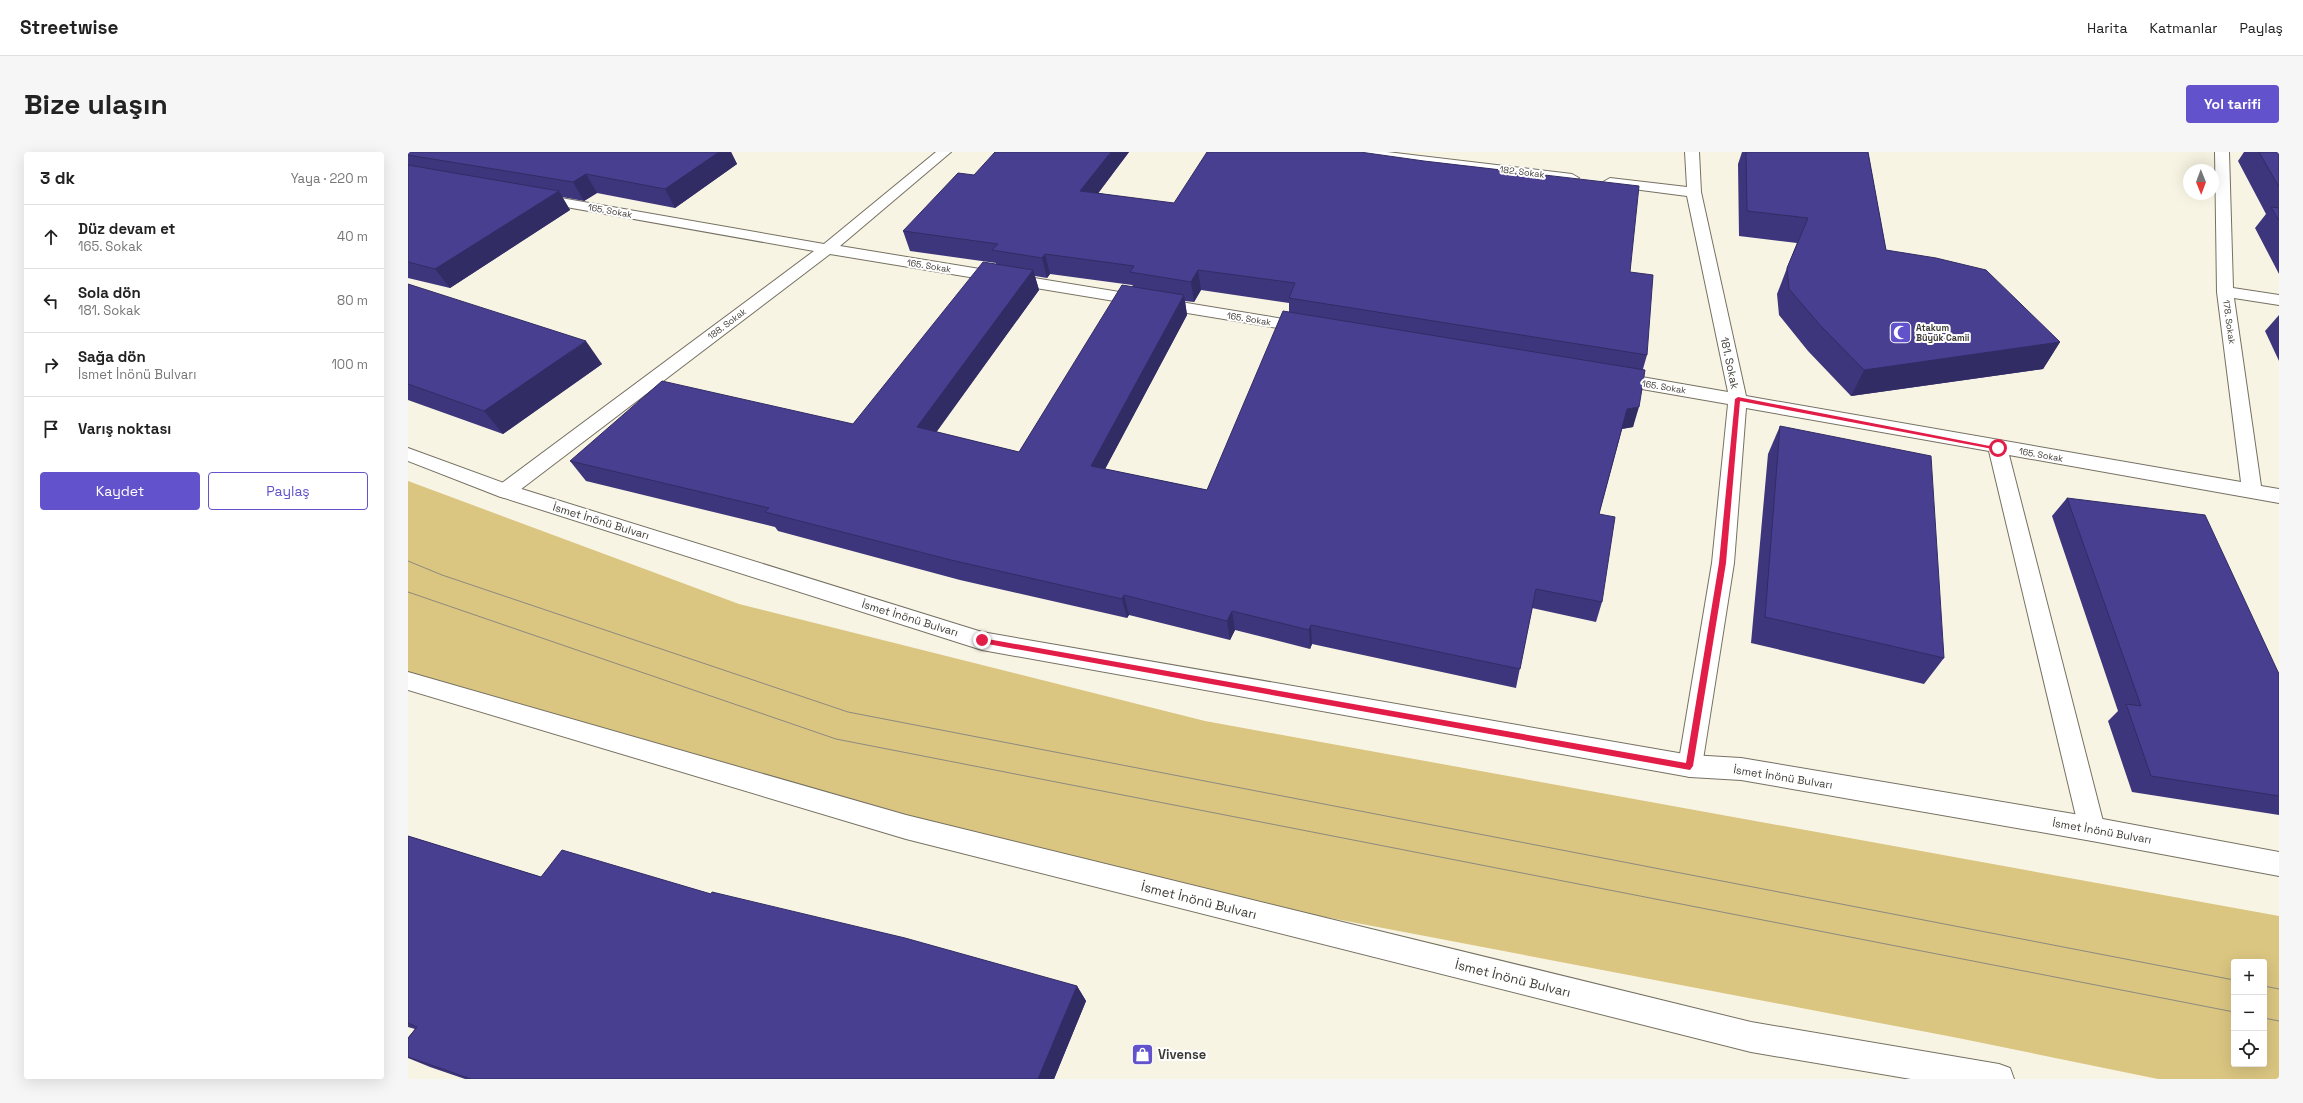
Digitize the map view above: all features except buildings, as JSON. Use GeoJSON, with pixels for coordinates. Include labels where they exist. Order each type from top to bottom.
{"type":"FeatureCollection","features":[{"type":"Feature","properties":{"kind":"street","name":"188. Sokak"},"geometry":{"type":"LineString","coordinates":[[505,491],[827,249],[944,152]]}},
{"type":"Feature","properties":{"kind":"street","name":"182. Sokak"},"geometry":{"type":"LineString","coordinates":[[1350,152],[1694,192]]}},
{"type":"Feature","properties":{"kind":"street","name":"181. Sokak"},"geometry":{"type":"LineString","coordinates":[[1690,766],[1722,563],[1738,399],[1694,192],[1692,152]]}},
{"type":"Feature","properties":{"kind":"street","name":"178. Sokak"},"geometry":{"type":"LineString","coordinates":[[2223,154],[2225,292],[2252,491]]}},
{"type":"Feature","properties":{"kind":"street","name":"165. Sokak"},"geometry":{"type":"LineString","coordinates":[[524,196],[827,249],[1322,330]]}},
{"type":"Feature","properties":{"kind":"street"},"geometry":{"type":"LineString","coordinates":[[2225,292],[2279,300]]}},
{"type":"Feature","properties":{"kind":"street","name":"165. Sokak"},"geometry":{"type":"LineString","coordinates":[[1596,376],[1738,399],[1998,448],[2279,496]]}},
{"type":"Feature","properties":{"kind":"street"},"geometry":{"type":"LineString","coordinates":[[1998,448],[2092,829]]}},
{"type":"Feature","properties":{"kind":"street","name":"İsmet İnönü Bulvarı"},"geometry":{"type":"LineString","coordinates":[[408,454],[505,491],[982,640],[1690,766],[1741,769],[2092,829],[2279,864]]}},
{"type":"Feature","properties":{"kind":"street","name":"İsmet İnönü Bulvarı"},"geometry":{"type":"LineString","coordinates":[[408,681],[914,829],[1751,1037],[1988,1078]]}},
{"type":"Feature","properties":{"kind":"shaded area"},"geometry":{"type":"Polygon","coordinates":[[[408,481],[739,604],[1205,721],[2279,916],[2279,1079],[2158,1079],[1958,1038],[928,841],[408,679],[408,481]]]}},
{"type":"Feature","properties":{"kind":"tram line"},"geometry":{"type":"LineString","coordinates":[[408,561],[442,575],[848,712],[2231,979]]}},
{"type":"Feature","properties":{"kind":"tram line"},"geometry":{"type":"LineString","coordinates":[[408,592],[836,739],[2231,1011]]}},
{"type":"Feature","properties":{"kind":"tram line"},"geometry":{"type":"LineString","coordinates":[[2267,987],[2279,989]]}},
{"type":"Feature","properties":{"kind":"tram line"},"geometry":{"type":"LineString","coordinates":[[2267,1019],[2279,1021]]}},
{"type":"Feature","properties":{"kind":"place","name":"Atakum Büyük Camii"},"geometry":{"type":"Point","coordinates":[1901,333]}},
{"type":"Feature","properties":{"kind":"place","name":"Vivense"},"geometry":{"type":"Point","coordinates":[1143,1054]}},
{"type":"Feature","properties":{"kind":"route"},"geometry":{"type":"LineString","coordinates":[[982,640],[1690,766],[1722,563],[1738,399],[1998,448]]}}]}
